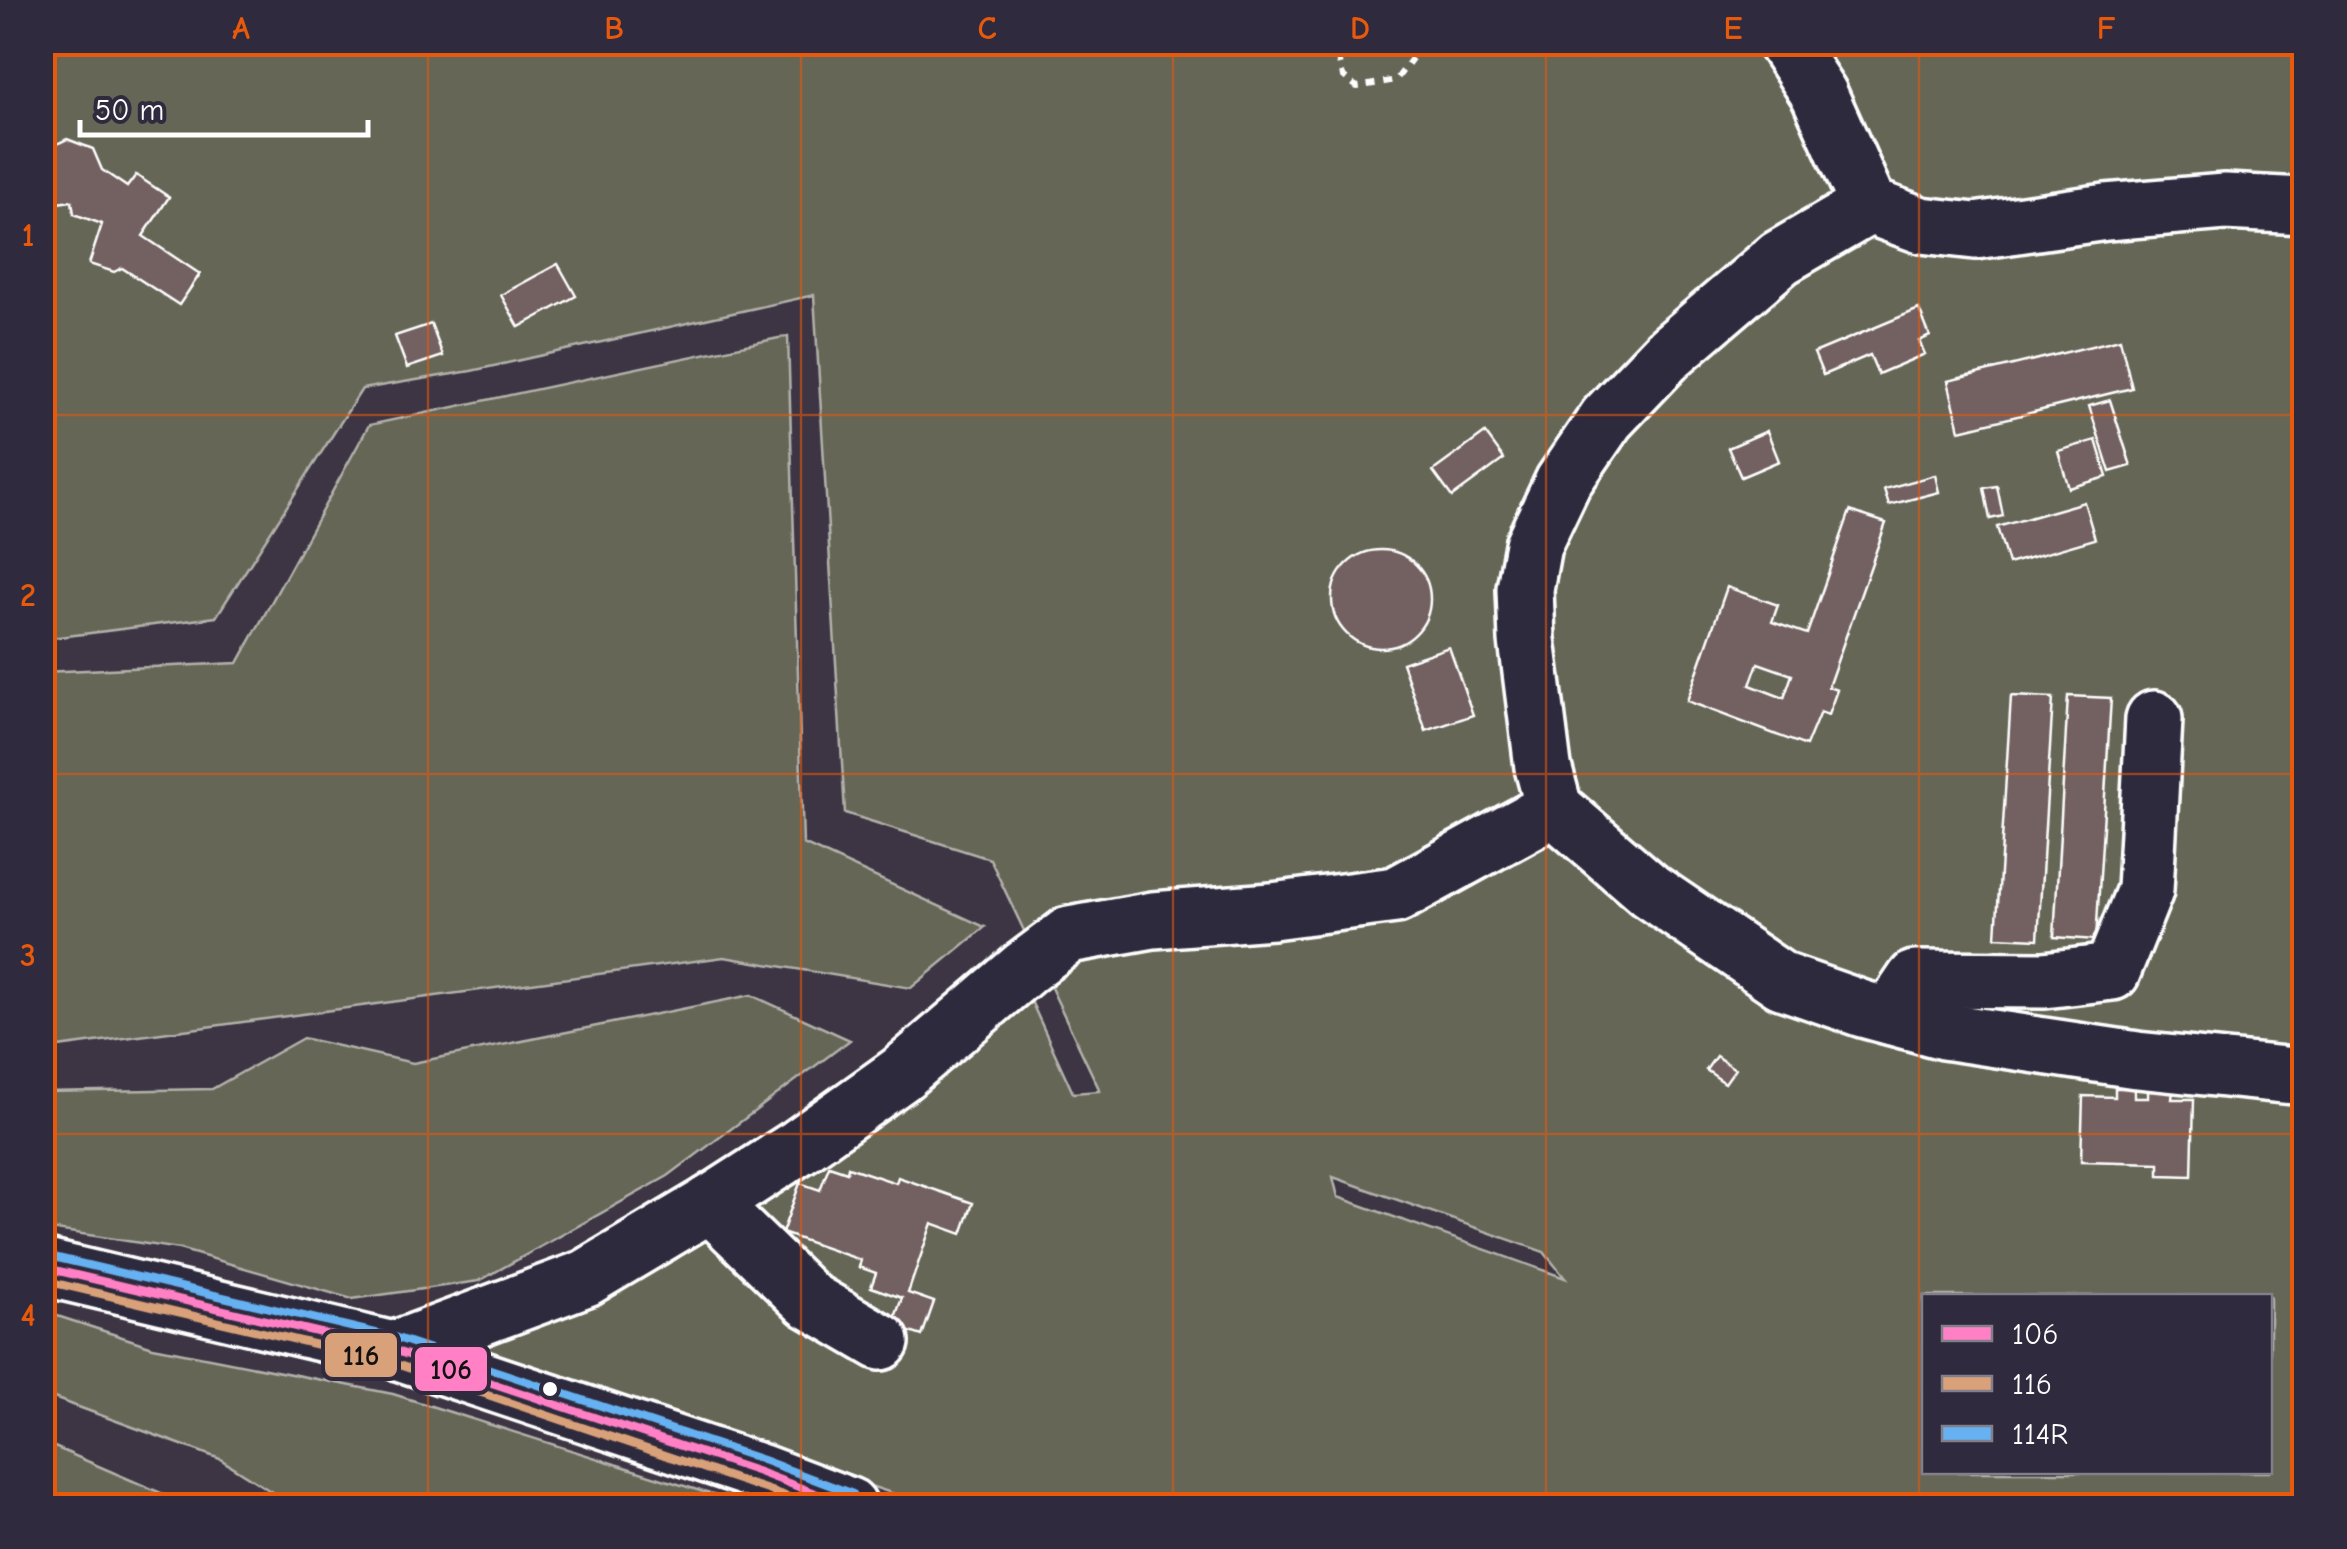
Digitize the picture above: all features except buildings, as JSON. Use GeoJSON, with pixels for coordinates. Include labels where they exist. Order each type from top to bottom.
{"type":"FeatureCollection","features":[{"type":"Feature","properties":{"kind":"street"},"geometry":{"type":"LineString","coordinates":[[1785,42],[1820,94],[1869,206],[1921,225],[1975,232],[2106,212],[2205,204],[2304,206]]}},
{"type":"Feature","properties":{"kind":"street"},"geometry":{"type":"LineString","coordinates":[[1869,206],[1780,258],[1669,353],[1606,418],[1563,482],[1533,545],[1525,589],[1543,767],[1554,808],[1650,890],[1782,981],[1944,1031],[2118,1057],[2304,1077]]}},
{"type":"Feature","properties":{"kind":"street"},"geometry":{"type":"LineString","coordinates":[[1890,1016],[1916,979],[2044,980],[2112,972],[2145,890],[2154,719]]}},
{"type":"Feature","properties":{"kind":"street"},"geometry":{"type":"LineString","coordinates":[[393,1350],[586,1278],[710,1204],[901,1074],[1069,935],[1153,920],[1272,911],[1396,895],[1554,808]]}},
{"type":"Feature","properties":{"kind":"street"},"geometry":{"type":"LineString","coordinates":[[710,1204],[809,1300],[881,1342]]}},
{"type":"Feature","properties":{"kind":"street"},"geometry":{"type":"LineString","coordinates":[[42,1267],[393,1350],[759,1472],[849,1506]]}},
{"type":"Feature","properties":{"kind":"path"},"geometry":{"type":"LineString","coordinates":[[1333,42],[1344,76],[1357,87],[1396,80],[1414,58],[1417,42]]}},
{"type":"Feature","properties":{"kind":"green space"},"geometry":{"type":"Polygon","coordinates":[[[42,43],[2304,43],[2304,1506],[930,1506],[466,1350],[675,1260],[1026,990],[1073,1093],[1100,1091],[990,859],[845,813],[814,295],[471,371],[362,389],[216,617],[43,639],[42,43]],[[1333,1177],[1338,1197],[1565,1278],[1544,1252],[1333,1177]]]}},
{"type":"Feature","properties":{"kind":"green space"},"geometry":{"type":"Polygon","coordinates":[[[788,336],[803,844],[985,927],[911,988],[724,957],[43,1049],[43,672],[238,663],[369,425],[788,336]]]}},
{"type":"Feature","properties":{"kind":"green space"},"geometry":{"type":"Polygon","coordinates":[[[751,995],[850,1040],[668,1176],[479,1281],[352,1299],[179,1249],[43,1228],[43,1092],[212,1089],[303,1038],[413,1063],[751,995]]]}},
{"type":"Feature","properties":{"kind":"green space"},"geometry":{"type":"Polygon","coordinates":[[[42,1311],[153,1347],[393,1394],[748,1506],[294,1506],[220,1459],[43,1394],[42,1311]]]}},
{"type":"Feature","properties":{"kind":"green space"},"geometry":{"type":"Polygon","coordinates":[[[43,1442],[191,1506],[43,1506],[43,1442]]]}},
{"type":"Feature","properties":{"kind":"transit line","name":"114R"},"geometry":{"type":"LineString","coordinates":[[45,1255],[397,1338],[763,1460],[853,1494]]}},
{"type":"Feature","properties":{"kind":"transit line","name":"106"},"geometry":{"type":"LineString","coordinates":[[42,1267],[393,1350],[759,1472],[849,1506]]}},
{"type":"Feature","properties":{"kind":"transit line","name":"116"},"geometry":{"type":"LineString","coordinates":[[42,1280],[390,1362],[815,1506]]}}]}
